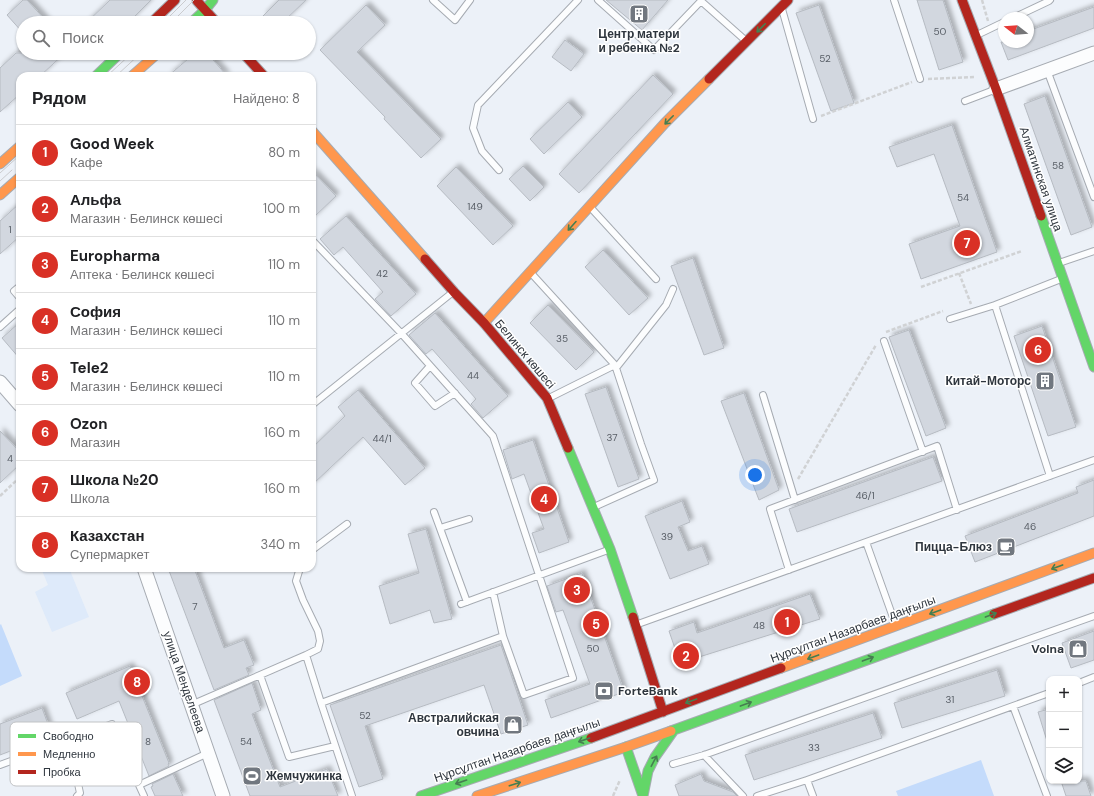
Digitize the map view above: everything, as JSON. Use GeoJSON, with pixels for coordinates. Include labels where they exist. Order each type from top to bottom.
{"type":"FeatureCollection","features":[{"type":"Feature","properties":{"kind":"main road"},"geometry":{"type":"LineString","coordinates":[[158,16],[175,0]]}},
{"type":"Feature","properties":{"kind":"main road"},"geometry":{"type":"LineString","coordinates":[[197,0],[211,16]]}},
{"type":"Feature","properties":{"kind":"main road"},"geometry":{"type":"LineString","coordinates":[[199,16],[213,0]]}},
{"type":"Feature","properties":{"kind":"main road"},"geometry":{"type":"LineString","coordinates":[[484,323],[665,123],[788,0]]}},
{"type":"Feature","properties":{"kind":"main road","name":"Алматинская улица"},"geometry":{"type":"LineString","coordinates":[[962,0],[996,89],[1094,367]]}},
{"type":"Feature","properties":{"kind":"main road"},"geometry":{"type":"LineString","coordinates":[[100,72],[113,60]]}},
{"type":"Feature","properties":{"kind":"main road"},"geometry":{"type":"LineString","coordinates":[[137,72],[150,60]]}},
{"type":"Feature","properties":{"kind":"main road"},"geometry":{"type":"LineString","coordinates":[[249,60],[260,72]]}},
{"type":"Feature","properties":{"kind":"main road","name":"Белинск көшесі"},"geometry":{"type":"LineString","coordinates":[[316,136],[454,292],[484,323],[547,398],[610,549],[636,625],[655,688],[668,723]]}},
{"type":"Feature","properties":{"kind":"main road"},"geometry":{"type":"LineString","coordinates":[[0,164],[16,150]]}},
{"type":"Feature","properties":{"kind":"main road"},"geometry":{"type":"LineString","coordinates":[[0,195],[16,181]]}},
{"type":"Feature","properties":{"kind":"main road","name":"Нұрсұлтан Назарбаев даңғылы"},"geometry":{"type":"LineString","coordinates":[[478,796],[623,737],[668,723],[896,626],[1094,553]]}},
{"type":"Feature","properties":{"kind":"main road","name":"Нұрсұлтан Назарбаев даңғылы"},"geometry":{"type":"LineString","coordinates":[[421,796],[668,723],[1094,578]]}},
{"type":"Feature","properties":{"kind":"main road"},"geometry":{"type":"LineString","coordinates":[[643,796],[648,771],[668,723]]}},
{"type":"Feature","properties":{"kind":"main road"},"geometry":{"type":"LineString","coordinates":[[623,737],[643,796]]}},
{"type":"Feature","properties":{"kind":"street"},"geometry":{"type":"LineString","coordinates":[[996,89],[1094,54]]}},
{"type":"Feature","properties":{"kind":"street"},"geometry":{"type":"LineString","coordinates":[[0,382],[16,400]]}},
{"type":"Feature","properties":{"kind":"street","name":"улица Менделеева"},"geometry":{"type":"LineString","coordinates":[[145,572],[223,796]]}},
{"type":"Feature","properties":{"kind":"lane"},"geometry":{"type":"LineString","coordinates":[[433,0],[455,20],[470,0]]}},
{"type":"Feature","properties":{"kind":"lane"},"geometry":{"type":"LineString","coordinates":[[499,170],[482,151],[473,128],[478,105],[578,0]]}},
{"type":"Feature","properties":{"kind":"lane"},"geometry":{"type":"LineString","coordinates":[[598,0],[654,50],[701,1],[746,42]]}},
{"type":"Feature","properties":{"kind":"lane"},"geometry":{"type":"LineString","coordinates":[[894,0],[920,79]]}},
{"type":"Feature","properties":{"kind":"lane"},"geometry":{"type":"LineString","coordinates":[[1026,12],[1050,0]]}},
{"type":"Feature","properties":{"kind":"lane"},"geometry":{"type":"LineString","coordinates":[[781,7],[813,119]]}},
{"type":"Feature","properties":{"kind":"lane"},"geometry":{"type":"LineString","coordinates":[[976,35],[998,25]]}},
{"type":"Feature","properties":{"kind":"lane"},"geometry":{"type":"LineString","coordinates":[[1048,70],[1094,197]]}},
{"type":"Feature","properties":{"kind":"lane"},"geometry":{"type":"LineString","coordinates":[[965,100],[996,89]]}},
{"type":"Feature","properties":{"kind":"lane"},"geometry":{"type":"LineString","coordinates":[[590,206],[656,280]]}},
{"type":"Feature","properties":{"kind":"lane"},"geometry":{"type":"LineString","coordinates":[[316,244],[401,333],[492,436],[573,678],[524,695],[503,636],[493,592]]}},
{"type":"Feature","properties":{"kind":"lane"},"geometry":{"type":"LineString","coordinates":[[1058,264],[1094,251]]}},
{"type":"Feature","properties":{"kind":"lane"},"geometry":{"type":"LineString","coordinates":[[530,272],[615,366],[654,480],[593,507]]}},
{"type":"Feature","properties":{"kind":"lane"},"geometry":{"type":"LineString","coordinates":[[950,320],[995,305],[1063,279]]}},
{"type":"Feature","properties":{"kind":"lane"},"geometry":{"type":"LineString","coordinates":[[547,398],[615,366],[666,305],[673,289]]}},
{"type":"Feature","properties":{"kind":"lane"},"geometry":{"type":"LineString","coordinates":[[316,401],[454,292]]}},
{"type":"Feature","properties":{"kind":"lane"},"geometry":{"type":"LineString","coordinates":[[995,305],[1050,476]]}},
{"type":"Feature","properties":{"kind":"lane"},"geometry":{"type":"LineString","coordinates":[[0,327],[16,313]]}},
{"type":"Feature","properties":{"kind":"lane"},"geometry":{"type":"LineString","coordinates":[[882,340],[923,452]]}},
{"type":"Feature","properties":{"kind":"lane"},"geometry":{"type":"LineString","coordinates":[[430,366],[415,383],[435,406],[455,394]]}},
{"type":"Feature","properties":{"kind":"lane"},"geometry":{"type":"LineString","coordinates":[[763,395],[795,500]]}},
{"type":"Feature","properties":{"kind":"lane"},"geometry":{"type":"LineString","coordinates":[[789,570],[770,509],[937,446],[957,510]]}},
{"type":"Feature","properties":{"kind":"lane"},"geometry":{"type":"LineString","coordinates":[[636,625],[1094,460]]}},
{"type":"Feature","properties":{"kind":"lane"},"geometry":{"type":"LineString","coordinates":[[434,512],[464,603],[610,549]]}},
{"type":"Feature","properties":{"kind":"lane"},"geometry":{"type":"LineString","coordinates":[[440,528],[469,518]]}},
{"type":"Feature","properties":{"kind":"lane"},"geometry":{"type":"LineString","coordinates":[[316,547],[347,524]]}},
{"type":"Feature","properties":{"kind":"lane"},"geometry":{"type":"LineString","coordinates":[[866,542],[896,626]]}},
{"type":"Feature","properties":{"kind":"lane"},"geometry":{"type":"LineString","coordinates":[[192,705],[318,649],[320,641],[318,631],[303,600],[296,581],[299,572]]}},
{"type":"Feature","properties":{"kind":"lane"},"geometry":{"type":"LineString","coordinates":[[673,764],[1094,616]]}},
{"type":"Feature","properties":{"kind":"lane"},"geometry":{"type":"LineString","coordinates":[[321,703],[503,636]]}},
{"type":"Feature","properties":{"kind":"lane"},"geometry":{"type":"LineString","coordinates":[[306,655],[352,796]]}},
{"type":"Feature","properties":{"kind":"lane"},"geometry":{"type":"LineString","coordinates":[[260,675],[289,757],[335,746]]}},
{"type":"Feature","properties":{"kind":"lane"},"geometry":{"type":"LineString","coordinates":[[1082,681],[1094,677]]}},
{"type":"Feature","properties":{"kind":"lane"},"geometry":{"type":"LineString","coordinates":[[757,796],[807,780],[1046,694]]}},
{"type":"Feature","properties":{"kind":"lane"},"geometry":{"type":"LineString","coordinates":[[1013,706],[1046,796]]}},
{"type":"Feature","properties":{"kind":"lane"},"geometry":{"type":"LineString","coordinates":[[142,784],[208,753]]}},
{"type":"Feature","properties":{"kind":"lane"},"geometry":{"type":"LineString","coordinates":[[704,754],[743,796]]}},
{"type":"Feature","properties":{"kind":"lane"},"geometry":{"type":"LineString","coordinates":[[0,765],[10,761]]}},
{"type":"Feature","properties":{"kind":"lane"},"geometry":{"type":"LineString","coordinates":[[807,780],[813,796]]}},
{"type":"Feature","properties":{"kind":"lane"},"geometry":{"type":"LineString","coordinates":[[77,796],[80,793],[78,786]]}},
{"type":"Feature","properties":{"kind":"lane"},"geometry":{"type":"LineString","coordinates":[[139,786],[144,796]]}},
{"type":"Feature","properties":{"kind":"path"},"geometry":{"type":"LineString","coordinates":[[813,119],[920,79],[976,77]]}},
{"type":"Feature","properties":{"kind":"path"},"geometry":{"type":"LineString","coordinates":[[921,287],[1022,250]]}},
{"type":"Feature","properties":{"kind":"path"},"geometry":{"type":"LineString","coordinates":[[959,273],[974,312]]}},
{"type":"Feature","properties":{"kind":"path"},"geometry":{"type":"LineString","coordinates":[[883,333],[943,312]]}},
{"type":"Feature","properties":{"kind":"path"},"geometry":{"type":"LineString","coordinates":[[792,490],[882,340]]}},
{"type":"Feature","properties":{"kind":"path"},"geometry":{"type":"LineString","coordinates":[[0,496],[16,481]]}},
{"type":"Feature","properties":{"kind":"path"},"geometry":{"type":"LineString","coordinates":[[613,796],[620,780]]}},
{"type":"Feature","properties":{"kind":"shaded area"},"geometry":{"type":"Polygon","coordinates":[[[43,572],[71,572],[89,617],[52,632],[35,592],[48,585],[43,572]]]}},
{"type":"Feature","properties":{"kind":"shaded area"},"geometry":{"type":"Polygon","coordinates":[[[1,624],[22,676],[0,686],[0,625],[1,624]]]}},
{"type":"Feature","properties":{"kind":"shaded area"},"geometry":{"type":"Polygon","coordinates":[[[981,760],[994,796],[898,796],[896,791],[981,760]]]}},
{"type":"Feature","properties":{"kind":"building"},"geometry":{"type":"Polygon","coordinates":[[[23,0],[27,0],[42,16],[16,16],[16,25],[7,15],[23,0]]]}},
{"type":"Feature","properties":{"kind":"building"},"geometry":{"type":"Polygon","coordinates":[[[110,0],[151,0],[135,16],[93,16],[110,0]]]}},
{"type":"Feature","properties":{"kind":"building"},"geometry":{"type":"Polygon","coordinates":[[[279,0],[306,0],[289,16],[263,16],[279,0]]]}},
{"type":"Feature","properties":{"kind":"building","name":"Центр матери и ребенка №2"},"geometry":{"type":"Polygon","coordinates":[[[606,0],[668,0],[642,30],[606,0]]]}},
{"type":"Feature","properties":{"kind":"building"},"geometry":{"type":"Polygon","coordinates":[[[917,0],[943,0],[963,62],[939,70],[917,0]]]}},
{"type":"Feature","properties":{"kind":"building"},"geometry":{"type":"Polygon","coordinates":[[[366,5],[385,25],[357,52],[441,139],[421,158],[384,119],[385,117],[320,50],[366,5]]]}},
{"type":"Feature","properties":{"kind":"building"},"geometry":{"type":"Polygon","coordinates":[[[819,5],[854,103],[831,111],[796,13],[819,5]]]}},
{"type":"Feature","properties":{"kind":"building"},"geometry":{"type":"Polygon","coordinates":[[[1094,7],[1094,28],[1008,60],[1003,48],[1034,48],[1034,29],[1094,7]]]}},
{"type":"Feature","properties":{"kind":"building"},"geometry":{"type":"Polygon","coordinates":[[[565,40],[584,54],[571,71],[552,57],[565,40]]]}},
{"type":"Feature","properties":{"kind":"building"},"geometry":{"type":"Polygon","coordinates":[[[16,53],[16,60],[57,60],[44,72],[16,72],[16,98],[0,112],[0,68],[16,53]]]}},
{"type":"Feature","properties":{"kind":"building"},"geometry":{"type":"Polygon","coordinates":[[[187,60],[213,60],[224,72],[173,72],[187,60]]]}},
{"type":"Feature","properties":{"kind":"building"},"geometry":{"type":"Polygon","coordinates":[[[653,75],[673,94],[579,193],[559,174],[653,75]]]}},
{"type":"Feature","properties":{"kind":"building"},"geometry":{"type":"Polygon","coordinates":[[[1045,96],[1092,227],[1071,235],[1024,104],[1045,96]]]}},
{"type":"Feature","properties":{"kind":"building"},"geometry":{"type":"Polygon","coordinates":[[[568,102],[582,117],[544,154],[530,139],[568,102]]]}},
{"type":"Feature","properties":{"kind":"building"},"geometry":{"type":"Polygon","coordinates":[[[952,125],[997,252],[921,279],[909,244],[960,226],[934,154],[897,167],[889,147],[952,125]]]}},
{"type":"Feature","properties":{"kind":"building"},"geometry":{"type":"Polygon","coordinates":[[[523,166],[544,187],[530,201],[509,179],[523,166]]]}},
{"type":"Feature","properties":{"kind":"building"},"geometry":{"type":"Polygon","coordinates":[[[456,167],[513,226],[493,245],[437,186],[456,167]]]}},
{"type":"Feature","properties":{"kind":"building"},"geometry":{"type":"Polygon","coordinates":[[[316,175],[336,196],[316,215],[316,175]]]}},
{"type":"Feature","properties":{"kind":"building"},"geometry":{"type":"Polygon","coordinates":[[[16,207],[16,240],[0,254],[0,221],[16,207]]]}},
{"type":"Feature","properties":{"kind":"building"},"geometry":{"type":"Polygon","coordinates":[[[346,216],[416,294],[391,316],[375,299],[383,292],[343,247],[334,255],[320,239],[346,216]]]}},
{"type":"Feature","properties":{"kind":"building"},"geometry":{"type":"Polygon","coordinates":[[[603,250],[648,298],[629,315],[585,267],[603,250]]]}},
{"type":"Feature","properties":{"kind":"building"},"geometry":{"type":"Polygon","coordinates":[[[693,258],[724,348],[704,355],[671,266],[693,258]]]}},
{"type":"Feature","properties":{"kind":"building"},"geometry":{"type":"Polygon","coordinates":[[[548,305],[594,352],[576,370],[530,323],[548,305]]]}},
{"type":"Feature","properties":{"kind":"building"},"geometry":{"type":"Polygon","coordinates":[[[435,313],[508,396],[483,418],[471,404],[476,399],[432,349],[426,354],[409,335],[435,313]]]}},
{"type":"Feature","properties":{"kind":"building"},"geometry":{"type":"Polygon","coordinates":[[[16,326],[16,354],[2,338],[16,326]]]}},
{"type":"Feature","properties":{"kind":"building","name":"Китай-Моторс"},"geometry":{"type":"Polygon","coordinates":[[[1042,326],[1076,427],[1048,436],[1014,336],[1042,326]]]}},
{"type":"Feature","properties":{"kind":"building"},"geometry":{"type":"Polygon","coordinates":[[[909,330],[946,428],[926,436],[889,337],[909,330]]]}},
{"type":"Feature","properties":{"kind":"building"},"geometry":{"type":"Polygon","coordinates":[[[606,387],[639,479],[618,487],[585,394],[606,387]]]}},
{"type":"Feature","properties":{"kind":"building"},"geometry":{"type":"Polygon","coordinates":[[[358,390],[425,468],[405,485],[363,437],[316,481],[316,444],[345,416],[338,407],[358,390]]]}},
{"type":"Feature","properties":{"kind":"building"},"geometry":{"type":"Polygon","coordinates":[[[744,393],[779,490],[759,500],[721,401],[744,393]]]}},
{"type":"Feature","properties":{"kind":"building"},"geometry":{"type":"Polygon","coordinates":[[[0,431],[16,448],[16,468],[0,483],[0,431]]]}},
{"type":"Feature","properties":{"kind":"building"},"geometry":{"type":"Polygon","coordinates":[[[533,440],[569,542],[539,553],[532,533],[544,529],[524,474],[512,479],[503,450],[533,440]]]}},
{"type":"Feature","properties":{"kind":"building"},"geometry":{"type":"Polygon","coordinates":[[[933,457],[942,481],[797,532],[789,509],[933,457]]]}},
{"type":"Feature","properties":{"kind":"building"},"geometry":{"type":"Polygon","coordinates":[[[1094,480],[1094,516],[975,562],[965,536],[1078,493],[1076,487],[1094,480]]]}},
{"type":"Feature","properties":{"kind":"building"},"geometry":{"type":"Polygon","coordinates":[[[682,501],[690,522],[678,527],[688,551],[702,546],[709,564],[670,579],[645,516],[682,501]]]}},
{"type":"Feature","properties":{"kind":"building"},"geometry":{"type":"Polygon","coordinates":[[[426,529],[452,619],[434,623],[430,610],[390,624],[379,586],[419,573],[408,534],[426,529]]]}},
{"type":"Feature","properties":{"kind":"building"},"geometry":{"type":"Polygon","coordinates":[[[170,572],[196,572],[224,648],[244,640],[254,665],[246,668],[249,675],[214,690],[170,572]]]}},
{"type":"Feature","properties":{"kind":"building"},"geometry":{"type":"Polygon","coordinates":[[[582,573],[624,692],[551,718],[545,700],[590,684],[563,610],[556,612],[547,586],[582,573]]]}},
{"type":"Feature","properties":{"kind":"building"},"geometry":{"type":"Polygon","coordinates":[[[810,594],[820,619],[680,663],[669,631],[694,622],[697,633],[810,594]]]}},
{"type":"Feature","properties":{"kind":"building"},"geometry":{"type":"Polygon","coordinates":[[[1094,631],[1094,660],[1071,668],[1062,643],[1094,631]]]}},
{"type":"Feature","properties":{"kind":"building"},"geometry":{"type":"Polygon","coordinates":[[[501,645],[528,725],[501,734],[484,685],[365,726],[383,779],[359,787],[330,705],[501,645]]]}},
{"type":"Feature","properties":{"kind":"building"},"geometry":{"type":"Polygon","coordinates":[[[130,666],[169,766],[149,776],[142,758],[142,722],[127,722],[119,701],[77,719],[66,693],[130,666]]]}},
{"type":"Feature","properties":{"kind":"building"},"geometry":{"type":"Polygon","coordinates":[[[997,670],[1005,696],[902,728],[894,703],[997,670]]]}},
{"type":"Feature","properties":{"kind":"building"},"geometry":{"type":"Polygon","coordinates":[[[252,683],[261,710],[252,714],[280,787],[327,769],[338,796],[250,796],[214,700],[252,683]]]}},
{"type":"Feature","properties":{"kind":"building"},"geometry":{"type":"Polygon","coordinates":[[[42,708],[47,722],[10,722],[10,751],[0,755],[0,724],[42,708]]]}},
{"type":"Feature","properties":{"kind":"building"},"geometry":{"type":"Polygon","coordinates":[[[1046,710],[1046,738],[1038,712],[1046,710]]]}},
{"type":"Feature","properties":{"kind":"building"},"geometry":{"type":"Polygon","coordinates":[[[873,713],[882,738],[754,780],[745,755],[873,713]]]}},
{"type":"Feature","properties":{"kind":"building"},"geometry":{"type":"Polygon","coordinates":[[[173,774],[183,796],[155,796],[151,787],[153,786],[152,784],[173,774]]]}},
{"type":"Feature","properties":{"kind":"building"},"geometry":{"type":"Polygon","coordinates":[[[701,774],[704,781],[733,792],[737,796],[679,796],[675,785],[701,774]]]}},
{"type":"Feature","properties":{"kind":"building"},"geometry":{"type":"Polygon","coordinates":[[[1082,781],[1086,781],[1091,796],[1066,796],[1062,784],[1082,784],[1082,781]]]}},
{"type":"Feature","properties":{"kind":"tram line"},"geometry":{"type":"LineString","coordinates":[[170,16],[186,0]]}},
{"type":"Feature","properties":{"kind":"tram line"},"geometry":{"type":"LineString","coordinates":[[178,16],[194,0]]}},
{"type":"Feature","properties":{"kind":"tram line"},"geometry":{"type":"LineString","coordinates":[[111,72],[124,60]]}},
{"type":"Feature","properties":{"kind":"tram line"},"geometry":{"type":"LineString","coordinates":[[120,72],[133,60]]}},
{"type":"Feature","properties":{"kind":"tram line"},"geometry":{"type":"LineString","coordinates":[[0,173],[16,159]]}},
{"type":"Feature","properties":{"kind":"tram line"},"geometry":{"type":"LineString","coordinates":[[0,181],[12,170]]}},
{"type":"Feature","properties":{"kind":"traffic: fast"},"geometry":{"type":"LineString","coordinates":[[199,16],[213,0]]}},
{"type":"Feature","properties":{"kind":"traffic: fast"},"geometry":{"type":"LineString","coordinates":[[100,72],[113,60]]}},
{"type":"Feature","properties":{"kind":"traffic: fast"},"geometry":{"type":"LineString","coordinates":[[1041,216],[1094,367]]}},
{"type":"Feature","properties":{"kind":"traffic: fast"},"geometry":{"type":"LineString","coordinates":[[568,448],[610,549],[633,617]]}},
{"type":"Feature","properties":{"kind":"traffic: fast"},"geometry":{"type":"LineString","coordinates":[[671,731],[994,614]]}},
{"type":"Feature","properties":{"kind":"traffic: fast"},"geometry":{"type":"LineString","coordinates":[[643,796],[648,771],[655,757],[674,730]]}},
{"type":"Feature","properties":{"kind":"traffic: fast"},"geometry":{"type":"LineString","coordinates":[[421,796],[591,738]]}},
{"type":"Feature","properties":{"kind":"traffic: fast"},"geometry":{"type":"LineString","coordinates":[[626,747],[643,796]]}},
{"type":"Feature","properties":{"kind":"traffic: slow"},"geometry":{"type":"LineString","coordinates":[[137,72],[150,60]]}},
{"type":"Feature","properties":{"kind":"traffic: slow"},"geometry":{"type":"LineString","coordinates":[[484,323],[665,123],[709,79]]}},
{"type":"Feature","properties":{"kind":"traffic: slow"},"geometry":{"type":"LineString","coordinates":[[316,136],[425,259]]}},
{"type":"Feature","properties":{"kind":"traffic: slow"},"geometry":{"type":"LineString","coordinates":[[0,164],[16,150]]}},
{"type":"Feature","properties":{"kind":"traffic: slow"},"geometry":{"type":"LineString","coordinates":[[0,195],[16,181]]}},
{"type":"Feature","properties":{"kind":"traffic: slow"},"geometry":{"type":"LineString","coordinates":[[781,668],[1094,553]]}},
{"type":"Feature","properties":{"kind":"traffic: slow"},"geometry":{"type":"LineString","coordinates":[[477,796],[671,731]]}},
{"type":"Feature","properties":{"kind":"traffic: jam"},"geometry":{"type":"LineString","coordinates":[[158,16],[175,0]]}},
{"type":"Feature","properties":{"kind":"traffic: jam"},"geometry":{"type":"LineString","coordinates":[[709,79],[788,0]]}},
{"type":"Feature","properties":{"kind":"traffic: jam"},"geometry":{"type":"LineString","coordinates":[[962,0],[996,89],[1041,216]]}},
{"type":"Feature","properties":{"kind":"traffic: jam"},"geometry":{"type":"LineString","coordinates":[[197,1],[211,16]]}},
{"type":"Feature","properties":{"kind":"traffic: jam"},"geometry":{"type":"LineString","coordinates":[[249,60],[260,72]]}},
{"type":"Feature","properties":{"kind":"traffic: jam"},"geometry":{"type":"LineString","coordinates":[[425,259],[484,323],[547,398],[568,448]]}},
{"type":"Feature","properties":{"kind":"traffic: jam"},"geometry":{"type":"LineString","coordinates":[[994,614],[1094,578]]}},
{"type":"Feature","properties":{"kind":"traffic: jam"},"geometry":{"type":"LineString","coordinates":[[633,617],[663,712]]}},
{"type":"Feature","properties":{"kind":"traffic: jam"},"geometry":{"type":"LineString","coordinates":[[591,738],[781,668]]}},
{"type":"Feature","properties":{"kind":"place","name":"Центр матери и ребенка №2"},"geometry":{"type":"Point","coordinates":[639,14]}},
{"type":"Feature","properties":{"kind":"place","name":"Школа №20"},"geometry":{"type":"Point","coordinates":[967,243]}},
{"type":"Feature","properties":{"kind":"place","name":"Ozon"},"geometry":{"type":"Point","coordinates":[1038,350]}},
{"type":"Feature","properties":{"kind":"place","name":"Китай-Моторс"},"geometry":{"type":"Point","coordinates":[1045,381]}},
{"type":"Feature","properties":{"kind":"place","name":"София"},"geometry":{"type":"Point","coordinates":[544,499]}},
{"type":"Feature","properties":{"kind":"place","name":"Пицца-Блюз"},"geometry":{"type":"Point","coordinates":[1006,547]}},
{"type":"Feature","properties":{"kind":"place","name":"Europharma"},"geometry":{"type":"Point","coordinates":[577,590]}},
{"type":"Feature","properties":{"kind":"place","name":"Good Week"},"geometry":{"type":"Point","coordinates":[787,622]}},
{"type":"Feature","properties":{"kind":"place","name":"Tele2"},"geometry":{"type":"Point","coordinates":[596,624]}},
{"type":"Feature","properties":{"kind":"place","name":"Volna"},"geometry":{"type":"Point","coordinates":[1078,649]}},
{"type":"Feature","properties":{"kind":"place","name":"Альфа"},"geometry":{"type":"Point","coordinates":[686,656]}},
{"type":"Feature","properties":{"kind":"place","name":"Казахстан"},"geometry":{"type":"Point","coordinates":[137,682]}},
{"type":"Feature","properties":{"kind":"place","name":"ForteBank"},"geometry":{"type":"Point","coordinates":[604,691]}},
{"type":"Feature","properties":{"kind":"place","name":"Австралийская овчина"},"geometry":{"type":"Point","coordinates":[513,725]}},
{"type":"Feature","properties":{"kind":"place","name":"Жемчужинка"},"geometry":{"type":"Point","coordinates":[252,776]}}]}
